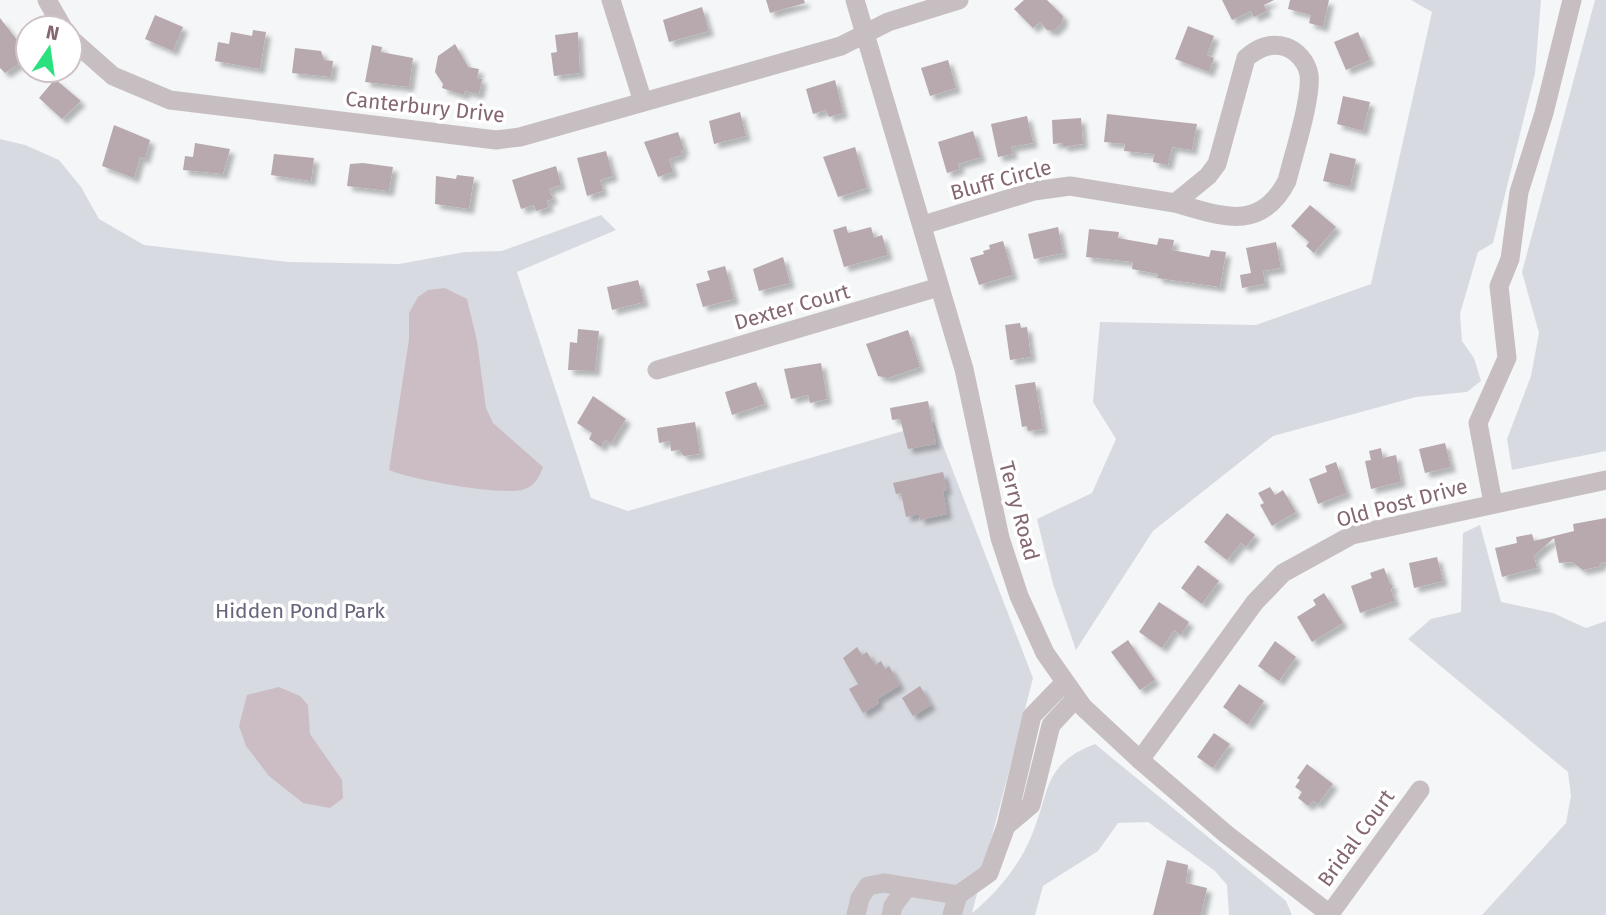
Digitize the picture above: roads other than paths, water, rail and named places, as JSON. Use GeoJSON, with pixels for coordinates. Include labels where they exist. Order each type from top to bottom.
{"type":"FeatureCollection","features":[{"type":"Feature","properties":{"kind":"street"},"geometry":{"type":"LineString","coordinates":[[611,0],[643,102]]}},
{"type":"Feature","properties":{"kind":"street","name":"Terry Road"},"geometry":{"type":"LineString","coordinates":[[855,0],[964,369],[983,469],[1004,550],[1019,596],[1045,653],[1070,691],[1140,760],[1226,834],[1330,915]]}},
{"type":"Feature","properties":{"kind":"street","name":"Canterbury Drive"},"geometry":{"type":"LineString","coordinates":[[84,50],[113,76],[170,100],[496,140],[520,138],[841,46],[888,22],[959,0]]}},
{"type":"Feature","properties":{"kind":"street"},"geometry":{"type":"LineString","coordinates":[[1493,503],[1478,423],[1507,358],[1499,286],[1510,259],[1519,192],[1544,113],[1572,0]]}},
{"type":"Feature","properties":{"kind":"street","name":"Bluff Circle"},"geometry":{"type":"LineString","coordinates":[[923,225],[1034,191],[1070,186],[1175,203],[1217,215],[1244,217],[1259,213],[1280,194],[1287,181],[1309,85],[1307,66],[1300,55],[1278,45],[1266,46],[1246,58],[1217,164],[1208,176],[1175,203]]}},
{"type":"Feature","properties":{"kind":"street","name":"Dexter Court"},"geometry":{"type":"LineString","coordinates":[[657,370],[939,287]]}},
{"type":"Feature","properties":{"kind":"street","name":"Old Post Drive"},"geometry":{"type":"LineString","coordinates":[[1140,760],[1255,601],[1283,573],[1352,535],[1606,480]]}},
{"type":"Feature","properties":{"kind":"street"},"geometry":{"type":"LineString","coordinates":[[952,915],[958,895],[989,873],[1006,826],[1032,716],[1070,691]]}},
{"type":"Feature","properties":{"kind":"street","name":"Bridal Court"},"geometry":{"type":"LineString","coordinates":[[1330,915],[1420,790]]}},
{"type":"Feature","properties":{"kind":"street"},"geometry":{"type":"LineString","coordinates":[[856,915],[860,898],[868,886],[884,883],[958,895]]}},
{"type":"Feature","properties":{"kind":"street"},"geometry":{"type":"LineString","coordinates":[[891,915],[893,906],[907,887]]}},
{"type":"Feature","properties":{"kind":"park label","name":"Hidden Pond Park"},"geometry":{"type":"Point","coordinates":[300,611]}}]}
